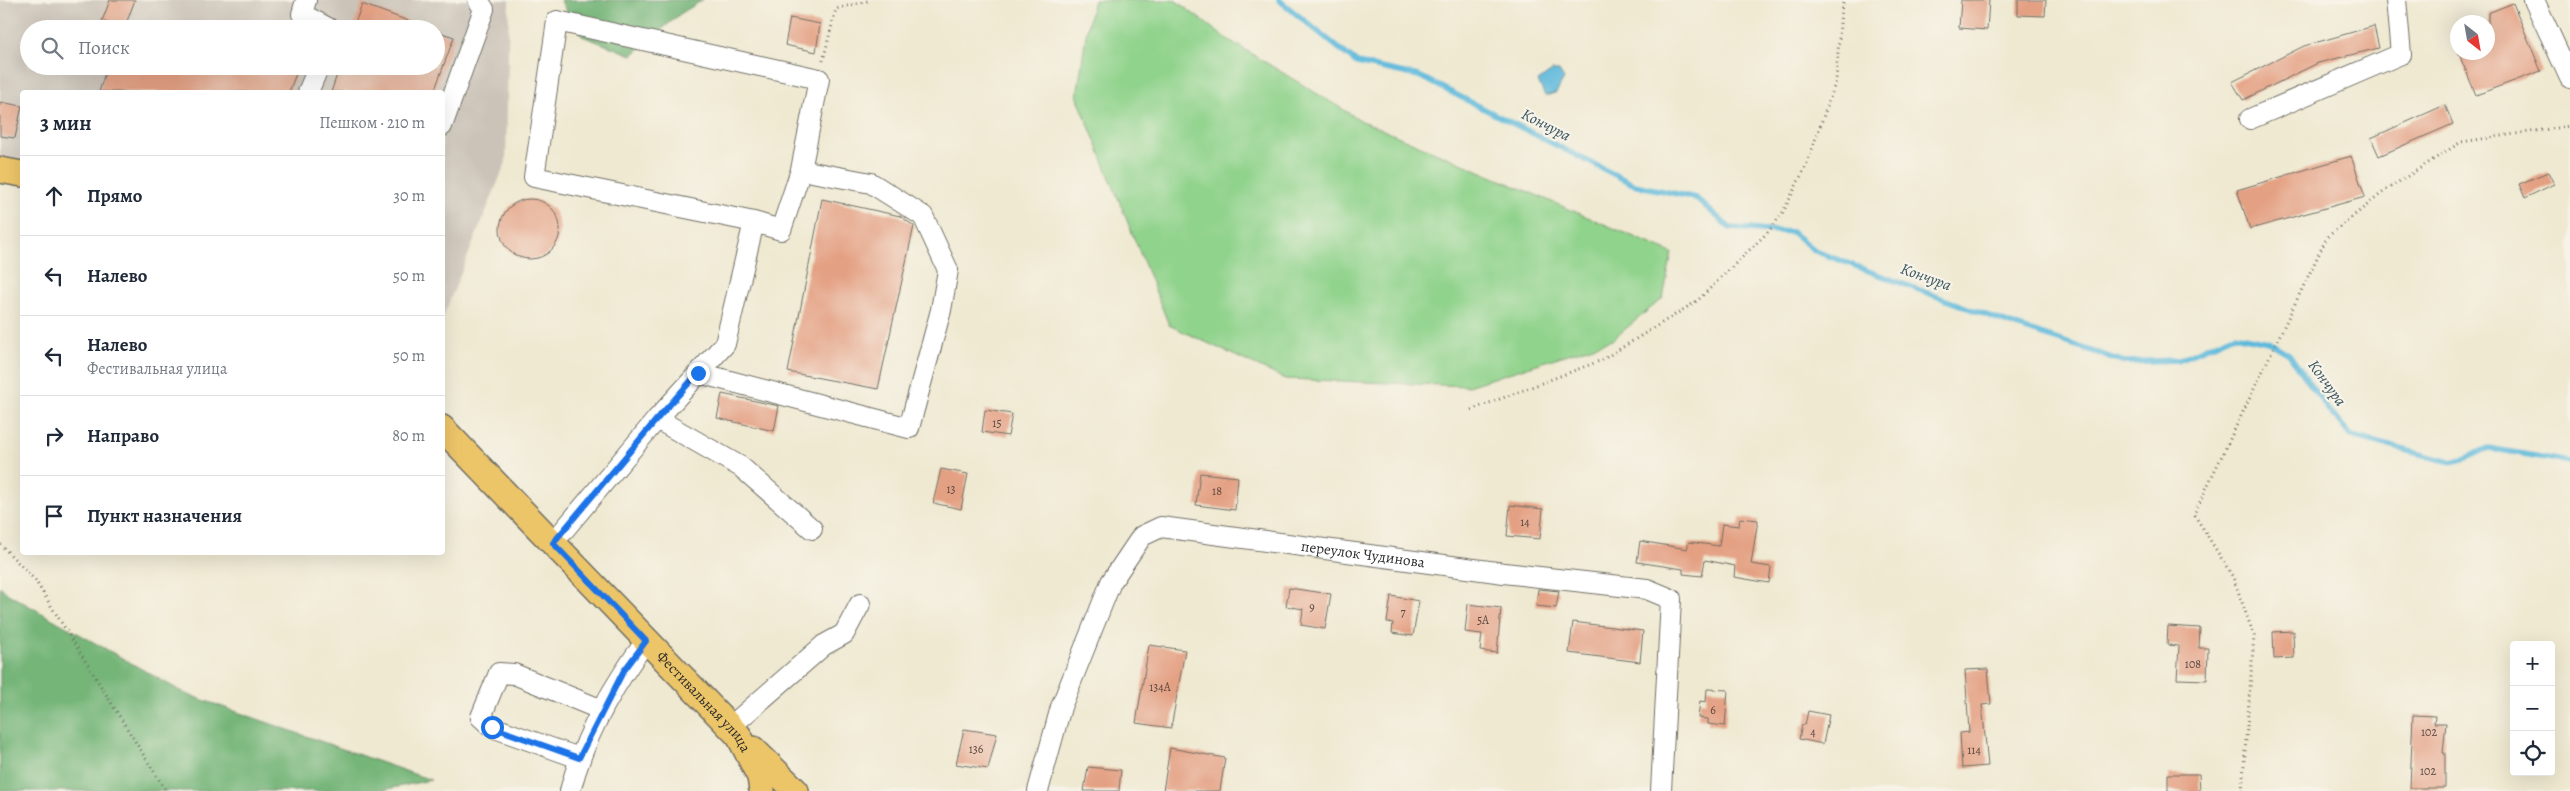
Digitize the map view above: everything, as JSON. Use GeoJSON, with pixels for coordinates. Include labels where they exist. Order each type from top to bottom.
{"type":"FeatureCollection","features":[{"type":"Feature","properties":{"kind":"main road"},"geometry":{"type":"LineString","coordinates":[[0,170],[20,174]]}},
{"type":"Feature","properties":{"kind":"main road","name":"Фестивальная улица"},"geometry":{"type":"LineString","coordinates":[[445,431],[735,731],[760,777],[762,791]]}},
{"type":"Feature","properties":{"kind":"main road"},"geometry":{"type":"LineString","coordinates":[[735,731],[796,791]]}},
{"type":"Feature","properties":{"kind":"lane"},"geometry":{"type":"LineString","coordinates":[[306,0],[302,14],[313,20]]}},
{"type":"Feature","properties":{"kind":"lane"},"geometry":{"type":"LineString","coordinates":[[445,118],[484,9],[478,0]]}},
{"type":"Feature","properties":{"kind":"lane"},"geometry":{"type":"LineString","coordinates":[[2250,119],[2401,54],[2396,0]]}},
{"type":"Feature","properties":{"kind":"lane"},"geometry":{"type":"LineString","coordinates":[[2534,0],[2570,78]]}},
{"type":"Feature","properties":{"kind":"lane"},"geometry":{"type":"LineString","coordinates":[[557,21],[819,79],[801,170],[781,230],[754,222],[534,176],[557,21]]}},
{"type":"Feature","properties":{"kind":"lane"},"geometry":{"type":"LineString","coordinates":[[309,90],[315,75]]}},
{"type":"Feature","properties":{"kind":"lane"},"geometry":{"type":"LineString","coordinates":[[698,373],[909,428],[941,310],[948,270],[923,216],[871,183],[801,170]]}},
{"type":"Feature","properties":{"kind":"lane"},"geometry":{"type":"LineString","coordinates":[[553,543],[657,419],[725,344],[754,222]]}},
{"type":"Feature","properties":{"kind":"lane"},"geometry":{"type":"LineString","coordinates":[[657,419],[741,467],[812,529]]}},
{"type":"Feature","properties":{"kind":"lane","name":"переулок Чудинова"},"geometry":{"type":"LineString","coordinates":[[1038,791],[1061,707],[1111,582],[1142,536],[1162,527],[1494,572],[1646,589],[1671,599],[1661,791]]}},
{"type":"Feature","properties":{"kind":"lane"},"geometry":{"type":"LineString","coordinates":[[735,731],[824,645],[844,634],[860,604]]}},
{"type":"Feature","properties":{"kind":"lane"},"geometry":{"type":"LineString","coordinates":[[570,791],[579,758],[602,710],[623,672],[646,641]]}},
{"type":"Feature","properties":{"kind":"lane"},"geometry":{"type":"LineString","coordinates":[[579,758],[492,727],[481,717],[499,673],[514,674],[602,710]]}},
{"type":"Feature","properties":{"kind":"path"},"geometry":{"type":"LineString","coordinates":[[819,79],[836,9],[871,0]]}},
{"type":"Feature","properties":{"kind":"path"},"geometry":{"type":"LineString","coordinates":[[1471,410],[1602,360],[1697,302],[1769,230],[1783,212],[1806,166],[1836,81],[1841,10],[1844,0]]}},
{"type":"Feature","properties":{"kind":"path"},"geometry":{"type":"LineString","coordinates":[[2242,791],[2254,636],[2233,577],[2194,514],[2327,237],[2386,190],[2461,142],[2570,126]]}},
{"type":"Feature","properties":{"kind":"path"},"geometry":{"type":"LineString","coordinates":[[0,544],[34,580],[166,791]]}},
{"type":"Feature","properties":{"kind":"shaded area"},"geometry":{"type":"Polygon","coordinates":[[[0,0],[509,0],[506,162],[445,312],[445,90],[20,90],[20,166],[0,162],[0,0]]]}},
{"type":"Feature","properties":{"kind":"green space"},"geometry":{"type":"Polygon","coordinates":[[[560,0],[703,0],[680,14],[632,55],[582,36],[560,0]]]}},
{"type":"Feature","properties":{"kind":"green space"},"geometry":{"type":"Polygon","coordinates":[[[1094,0],[1175,0],[1224,37],[1362,121],[1672,253],[1663,298],[1612,340],[1468,386],[1285,379],[1169,325],[1077,96],[1087,28],[1094,0]]]}},
{"type":"Feature","properties":{"kind":"green space"},"geometry":{"type":"Polygon","coordinates":[[[0,586],[8,594],[186,694],[431,780],[378,791],[0,791],[0,586]]]}},
{"type":"Feature","properties":{"kind":"water"},"geometry":{"type":"Polygon","coordinates":[[[1552,71],[1559,71],[1564,79],[1556,93],[1545,96],[1538,81],[1552,71]]]}},
{"type":"Feature","properties":{"kind":"building"},"geometry":{"type":"Polygon","coordinates":[[[110,0],[135,0],[127,20],[102,20],[110,0]]]}},
{"type":"Feature","properties":{"kind":"building"},"geometry":{"type":"Polygon","coordinates":[[[1961,0],[1989,0],[1987,30],[1959,28],[1961,0]]]}},
{"type":"Feature","properties":{"kind":"building"},"geometry":{"type":"Polygon","coordinates":[[[2018,0],[2046,0],[2045,16],[2018,15],[2018,0]]]}},
{"type":"Feature","properties":{"kind":"building"},"geometry":{"type":"Polygon","coordinates":[[[2513,3],[2541,71],[2476,95],[2461,60],[2495,60],[2495,15],[2488,15],[2488,13],[2513,3]]]}},
{"type":"Feature","properties":{"kind":"building"},"geometry":{"type":"Polygon","coordinates":[[[362,4],[406,20],[356,20],[362,4]]]}},
{"type":"Feature","properties":{"kind":"building"},"geometry":{"type":"Polygon","coordinates":[[[790,18],[820,24],[816,52],[785,45],[790,18]]]}},
{"type":"Feature","properties":{"kind":"building"},"geometry":{"type":"Polygon","coordinates":[[[2374,26],[2379,48],[2318,63],[2243,100],[2232,82],[2304,46],[2374,26]]]}},
{"type":"Feature","properties":{"kind":"building"},"geometry":{"type":"Polygon","coordinates":[[[445,34],[454,37],[445,62],[445,34]]]}},
{"type":"Feature","properties":{"kind":"building"},"geometry":{"type":"Polygon","coordinates":[[[104,75],[296,75],[290,90],[100,90],[104,75]]]}},
{"type":"Feature","properties":{"kind":"building"},"geometry":{"type":"Polygon","coordinates":[[[337,75],[440,75],[435,90],[332,90],[337,75]]]}},
{"type":"Feature","properties":{"kind":"building"},"geometry":{"type":"Polygon","coordinates":[[[0,102],[20,106],[15,138],[0,136],[0,102]]]}},
{"type":"Feature","properties":{"kind":"building"},"geometry":{"type":"Polygon","coordinates":[[[2445,105],[2453,124],[2379,156],[2371,138],[2445,105]]]}},
{"type":"Feature","properties":{"kind":"building"},"geometry":{"type":"Polygon","coordinates":[[[2351,156],[2365,197],[2250,229],[2237,190],[2351,156]]]}},
{"type":"Feature","properties":{"kind":"building"},"geometry":{"type":"Polygon","coordinates":[[[2548,172],[2554,184],[2525,198],[2519,184],[2548,172]]]}},
{"type":"Feature","properties":{"kind":"building"},"geometry":{"type":"Polygon","coordinates":[[[530,199],[546,204],[551,208],[555,213],[560,229],[555,245],[551,250],[546,254],[530,259],[514,254],[509,250],[505,245],[500,229],[505,213],[509,208],[514,204],[530,199]]]}},
{"type":"Feature","properties":{"kind":"building"},"geometry":{"type":"Polygon","coordinates":[[[822,199],[900,216],[914,226],[878,389],[788,372],[822,199]]]}},
{"type":"Feature","properties":{"kind":"building"},"geometry":{"type":"Polygon","coordinates":[[[722,394],[779,406],[774,431],[717,418],[722,394]]]}},
{"type":"Feature","properties":{"kind":"building"},"geometry":{"type":"Polygon","coordinates":[[[985,410],[1012,414],[1008,436],[982,432],[985,410]]]}},
{"type":"Feature","properties":{"kind":"building"},"geometry":{"type":"Polygon","coordinates":[[[941,469],[968,474],[961,509],[933,503],[941,469]]]}},
{"type":"Feature","properties":{"kind":"building"},"geometry":{"type":"Polygon","coordinates":[[[1200,473],[1238,477],[1235,510],[1196,505],[1200,473]]]}},
{"type":"Feature","properties":{"kind":"building"},"geometry":{"type":"Polygon","coordinates":[[[1510,505],[1543,509],[1540,539],[1507,536],[1510,505]]]}},
{"type":"Feature","properties":{"kind":"building"},"geometry":{"type":"Polygon","coordinates":[[[1740,518],[1758,520],[1751,564],[1771,567],[1769,583],[1734,577],[1735,566],[1705,560],[1702,576],[1683,574],[1683,569],[1637,562],[1640,541],[1687,549],[1689,542],[1719,546],[1722,524],[1739,526],[1740,518]]]}},
{"type":"Feature","properties":{"kind":"building"},"geometry":{"type":"Polygon","coordinates":[[[1289,588],[1331,594],[1325,629],[1301,625],[1303,609],[1286,606],[1289,588]]]}},
{"type":"Feature","properties":{"kind":"building"},"geometry":{"type":"Polygon","coordinates":[[[1538,589],[1559,591],[1556,608],[1536,606],[1538,589]]]}},
{"type":"Feature","properties":{"kind":"building"},"geometry":{"type":"Polygon","coordinates":[[[1391,596],[1419,601],[1413,636],[1392,633],[1393,623],[1387,622],[1391,596]]]}},
{"type":"Feature","properties":{"kind":"building"},"geometry":{"type":"Polygon","coordinates":[[[1468,604],[1501,608],[1497,653],[1480,651],[1482,634],[1465,632],[1468,604]]]}},
{"type":"Feature","properties":{"kind":"building"},"geometry":{"type":"Polygon","coordinates":[[[1573,622],[1643,631],[1640,662],[1569,653],[1573,622]]]}},
{"type":"Feature","properties":{"kind":"building"},"geometry":{"type":"Polygon","coordinates":[[[2168,626],[2200,628],[2199,648],[2208,648],[2207,680],[2177,679],[2179,646],[2167,645],[2168,626]]]}},
{"type":"Feature","properties":{"kind":"building"},"geometry":{"type":"Polygon","coordinates":[[[2293,631],[2294,658],[2274,659],[2273,632],[2293,631]]]}},
{"type":"Feature","properties":{"kind":"building"},"geometry":{"type":"Polygon","coordinates":[[[1149,645],[1185,650],[1171,728],[1136,723],[1149,645]]]}},
{"type":"Feature","properties":{"kind":"building"},"geometry":{"type":"Polygon","coordinates":[[[1988,669],[1991,704],[1982,705],[1988,766],[1962,768],[1960,733],[1969,732],[1965,670],[1988,669]]]}},
{"type":"Feature","properties":{"kind":"building"},"geometry":{"type":"Polygon","coordinates":[[[1707,689],[1728,690],[1725,726],[1708,724],[1708,719],[1698,718],[1700,701],[1706,702],[1707,689]]]}},
{"type":"Feature","properties":{"kind":"building"},"geometry":{"type":"Polygon","coordinates":[[[1808,711],[1829,715],[1823,744],[1799,739],[1808,711]]]}},
{"type":"Feature","properties":{"kind":"building"},"geometry":{"type":"Polygon","coordinates":[[[2413,715],[2435,716],[2434,723],[2446,723],[2443,753],[2445,753],[2445,788],[2410,788],[2413,715]]]}},
{"type":"Feature","properties":{"kind":"building"},"geometry":{"type":"Polygon","coordinates":[[[964,729],[997,734],[988,769],[956,764],[964,729]]]}},
{"type":"Feature","properties":{"kind":"building"},"geometry":{"type":"Polygon","coordinates":[[[1170,748],[1225,758],[1220,791],[1163,791],[1170,748]]]}},
{"type":"Feature","properties":{"kind":"building"},"geometry":{"type":"Polygon","coordinates":[[[1088,767],[1121,770],[1119,791],[1084,791],[1088,767]]]}},
{"type":"Feature","properties":{"kind":"building"},"geometry":{"type":"Polygon","coordinates":[[[2168,774],[2199,774],[2200,791],[2168,791],[2168,774]]]}},
{"type":"Feature","properties":{"kind":"waterway","name":"Кончура"},"geometry":{"type":"LineString","coordinates":[[1279,0],[1357,63],[1419,76],[1635,185],[1696,198],[1730,228],[1792,232],[1815,251],[2016,326],[2125,362],[2178,360],[2234,335],[2269,342],[2289,354],[2329,411],[2352,436],[2450,462],[2467,458],[2488,448],[2570,462]]}},
{"type":"Feature","properties":{"kind":"route"},"geometry":{"type":"LineString","coordinates":[[492,727],[579,758],[623,672],[646,641],[553,543],[698,373]]}}]}
